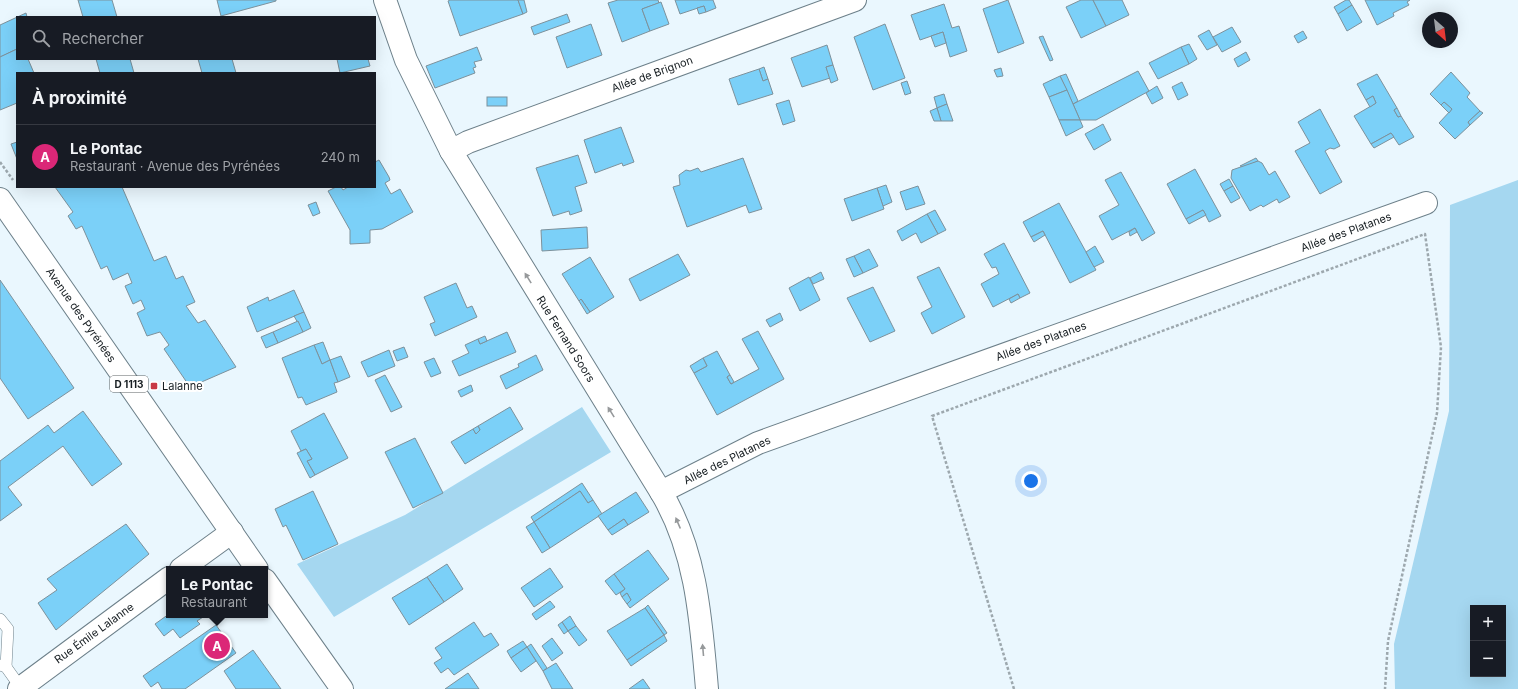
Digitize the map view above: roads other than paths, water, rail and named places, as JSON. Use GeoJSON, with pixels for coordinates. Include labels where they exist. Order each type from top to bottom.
{"type":"FeatureCollection","features":[{"type":"Feature","properties":{"kind":"street","name":"Rue Fernand Soors"},"geometry":{"type":"LineString","coordinates":[[385,0],[406,60],[451,152],[677,520],[687,551],[699,607],[707,689]]}},
{"type":"Feature","properties":{"kind":"street","name":"Allée de Brignon"},"geometry":{"type":"LineString","coordinates":[[451,152],[468,142],[855,0]]}},
{"type":"Feature","properties":{"kind":"street","name":"Avenue des Pyrénées"},"geometry":{"type":"LineString","coordinates":[[0,199],[255,566]]}},
{"type":"Feature","properties":{"kind":"street","name":"Allée des Platanes"},"geometry":{"type":"LineString","coordinates":[[661,492],[758,443],[1426,203]]}},
{"type":"Feature","properties":{"kind":"street"},"geometry":{"type":"LineString","coordinates":[[185,566],[232,532]]}},
{"type":"Feature","properties":{"kind":"street","name":"Rue Émile Lalanne"},"geometry":{"type":"LineString","coordinates":[[20,688],[166,580]]}},
{"type":"Feature","properties":{"kind":"street"},"geometry":{"type":"LineString","coordinates":[[268,584],[342,689]]}},
{"type":"Feature","properties":{"kind":"lane"},"geometry":{"type":"LineString","coordinates":[[0,619],[8,629],[3,666],[20,688]]}},
{"type":"Feature","properties":{"kind":"place","name":"Lalanne"},"geometry":{"type":"Point","coordinates":[154,386]}},
{"type":"Feature","properties":{"kind":"place","name":"Le Pontac"},"geometry":{"type":"Point","coordinates":[217,646]}}]}
